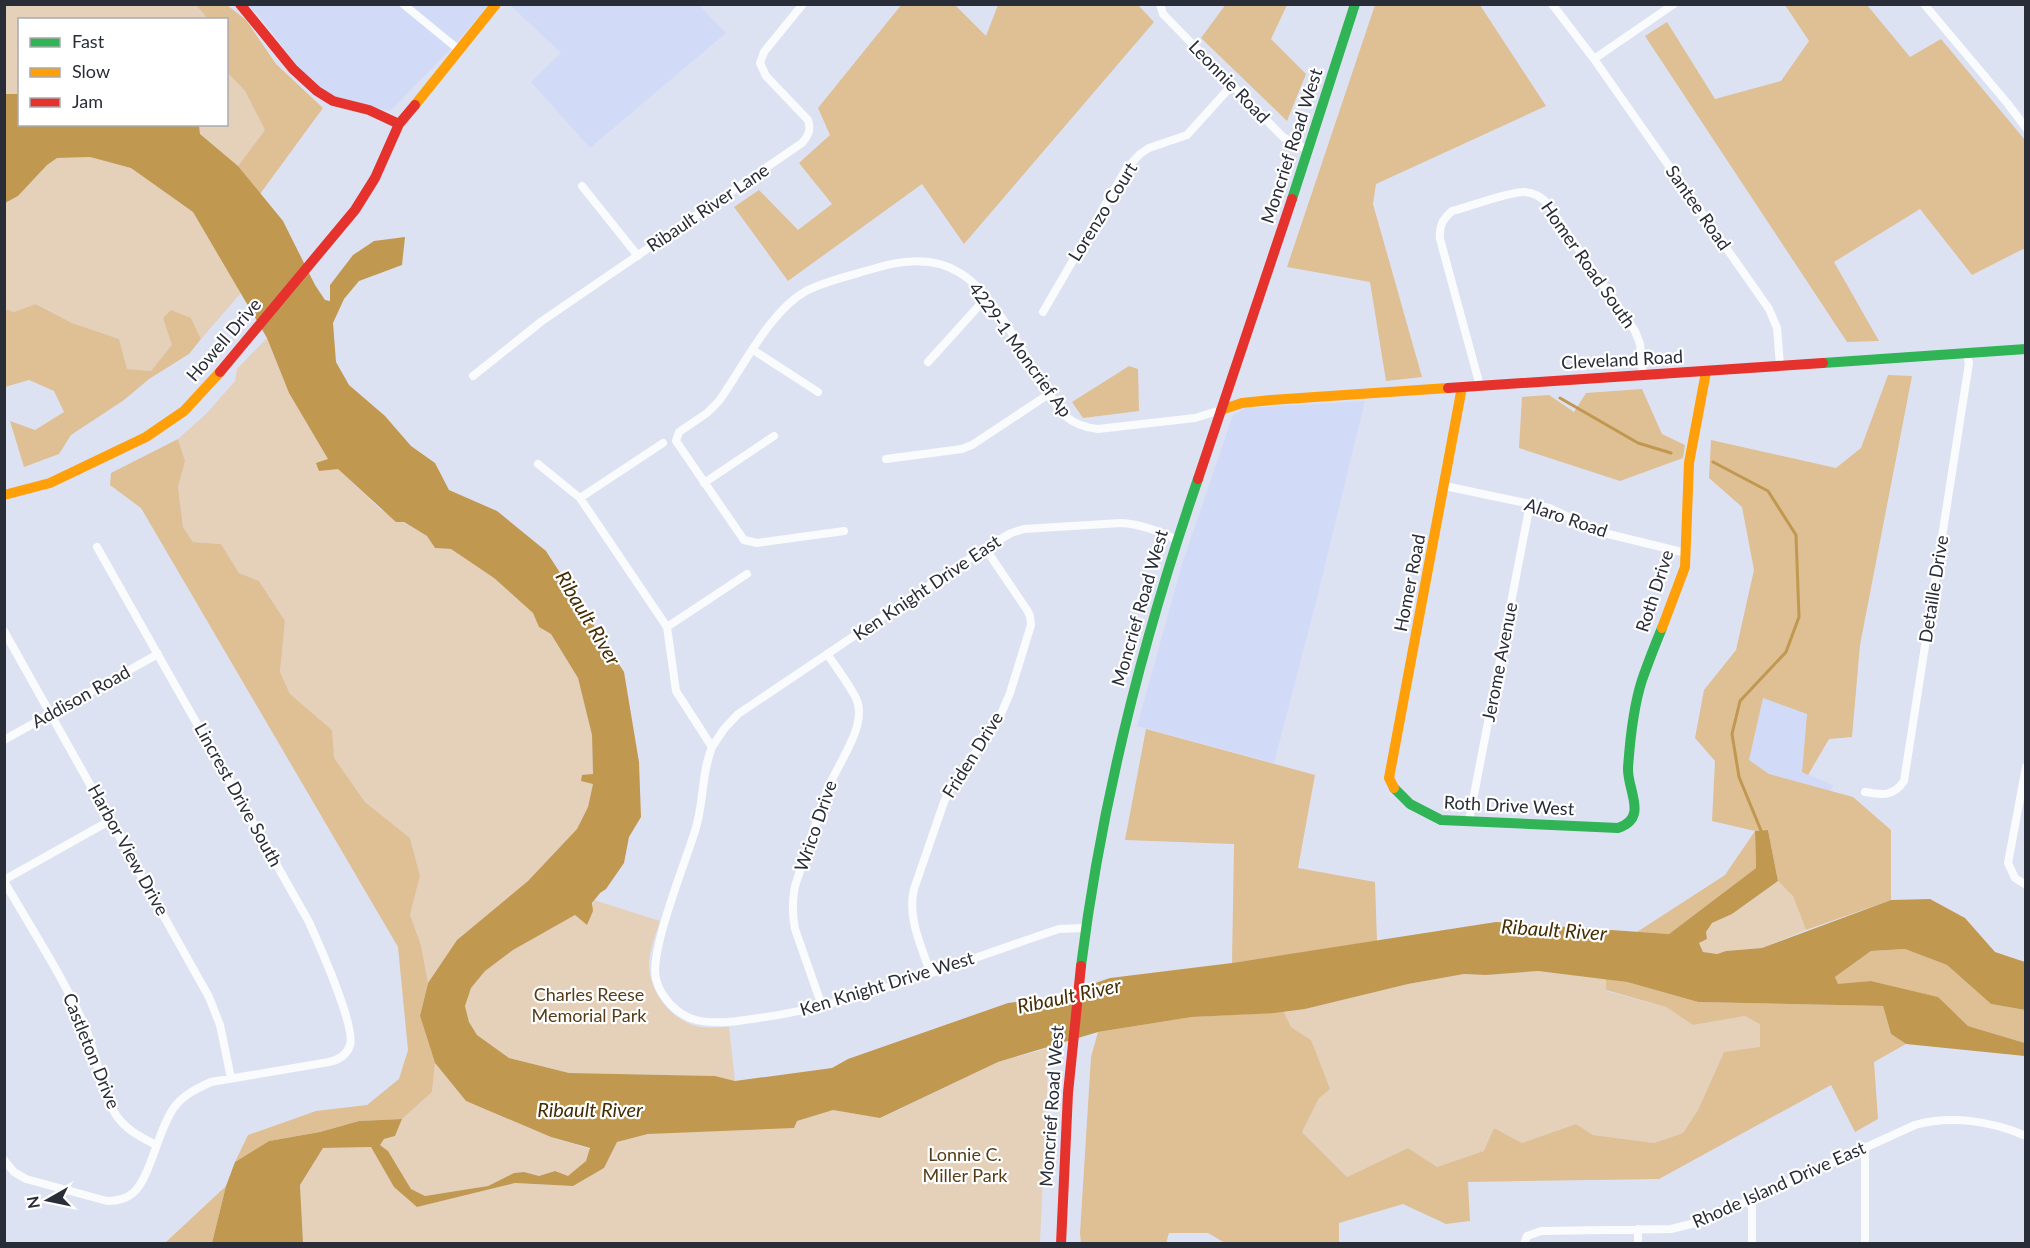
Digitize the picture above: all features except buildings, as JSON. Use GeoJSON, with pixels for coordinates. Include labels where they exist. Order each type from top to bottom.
{"type":"FeatureCollection","features":[{"type":"Feature","properties":{"kind":"street"},"geometry":{"type":"LineString","coordinates":[[240,4],[298,75],[315,90],[329,99],[367,110],[399,124]]}},
{"type":"Feature","properties":{"kind":"street"},"geometry":{"type":"LineString","coordinates":[[403,4],[458,49]]}},
{"type":"Feature","properties":{"kind":"street","name":"Howell Drive"},"geometry":{"type":"LineString","coordinates":[[4,495],[50,483],[146,437],[184,411],[218,375],[355,210],[375,178],[399,124],[496,4]]}},
{"type":"Feature","properties":{"kind":"street","name":"Ribault River Lane"},"geometry":{"type":"LineString","coordinates":[[473,376],[542,321],[802,143],[808,136],[810,128],[808,120],[766,76],[760,63],[764,52],[803,4]]}},
{"type":"Feature","properties":{"kind":"street","name":"Leonnie Road"},"geometry":{"type":"LineString","coordinates":[[1160,4],[1163,14],[1283,137],[1308,150]]}},
{"type":"Feature","properties":{"kind":"street","name":"Moncrief Road West"},"geometry":{"type":"LineString","coordinates":[[1061,1244],[1062,1162],[1085,928],[1099,845],[1128,712],[1144,646],[1176,540],[1355,4]]}},
{"type":"Feature","properties":{"kind":"street","name":"Santee Road"},"geometry":{"type":"LineString","coordinates":[[1552,4],[1594,59],[1769,309],[1777,328],[1780,366]]}},
{"type":"Feature","properties":{"kind":"street"},"geometry":{"type":"LineString","coordinates":[[1594,59],[1674,4]]}},
{"type":"Feature","properties":{"kind":"street"},"geometry":{"type":"LineString","coordinates":[[1924,4],[2008,104],[2025,128]]}},
{"type":"Feature","properties":{"kind":"street","name":"Lorenzo Court"},"geometry":{"type":"LineString","coordinates":[[1043,312],[1126,169],[1149,148],[1187,135],[1233,84]]}},
{"type":"Feature","properties":{"kind":"street"},"geometry":{"type":"LineString","coordinates":[[582,186],[638,256]]}},
{"type":"Feature","properties":{"kind":"street","name":"Homer Road South"},"geometry":{"type":"LineString","coordinates":[[1480,386],[1440,239],[1441,224],[1444,217],[1452,212],[1519,192],[1533,193],[1546,202],[1635,331],[1640,344],[1643,375]]}},
{"type":"Feature","properties":{"kind":"street","name":"4229-1 Moncrief Ap"},"geometry":{"type":"LineString","coordinates":[[704,483],[677,444],[676,437],[679,432],[707,413],[719,401],[778,313],[805,292],[818,286],[894,262],[919,261],[952,268],[968,279],[1002,320],[1065,417],[1075,424],[1098,429],[1195,418],[1221,410]]}},
{"type":"Feature","properties":{"kind":"street"},"geometry":{"type":"LineString","coordinates":[[928,362],[986,298]]}},
{"type":"Feature","properties":{"kind":"street","name":"Cleveland Road"},"geometry":{"type":"LineString","coordinates":[[1221,410],[1242,403],[2025,349]]}},
{"type":"Feature","properties":{"kind":"street"},"geometry":{"type":"LineString","coordinates":[[753,350],[818,392]]}},
{"type":"Feature","properties":{"kind":"street","name":"Detaille Drive"},"geometry":{"type":"LineString","coordinates":[[1865,792],[1890,794],[1896,791],[1904,781],[1970,363],[1966,353]]}},
{"type":"Feature","properties":{"kind":"street","name":"Roth Drive"},"geometry":{"type":"LineString","coordinates":[[1633,818],[1635,806],[1628,771],[1634,715],[1642,681],[1685,567],[1689,463],[1706,372]]}},
{"type":"Feature","properties":{"kind":"street","name":"Homer Road"},"geometry":{"type":"LineString","coordinates":[[1390,785],[1389,778],[1462,387]]}},
{"type":"Feature","properties":{"kind":"street"},"geometry":{"type":"LineString","coordinates":[[886,459],[962,449],[972,445],[1049,394]]}},
{"type":"Feature","properties":{"kind":"street"},"geometry":{"type":"LineString","coordinates":[[774,436],[704,483],[740,536],[749,543],[757,543],[844,531]]}},
{"type":"Feature","properties":{"kind":"street"},"geometry":{"type":"LineString","coordinates":[[580,498],[663,443]]}},
{"type":"Feature","properties":{"kind":"street"},"geometry":{"type":"LineString","coordinates":[[538,464],[580,498],[667,627],[676,691],[712,747]]}},
{"type":"Feature","properties":{"kind":"street","name":"Alaro Road"},"geometry":{"type":"LineString","coordinates":[[1445,486],[1530,504],[1561,513],[1604,533],[1686,553]]}},
{"type":"Feature","properties":{"kind":"street","name":"Jerome Avenue"},"geometry":{"type":"LineString","coordinates":[[1469,821],[1530,504]]}},
{"type":"Feature","properties":{"kind":"street","name":"Ken Knight Drive East"},"geometry":{"type":"LineString","coordinates":[[712,747],[738,714],[985,548],[1011,533],[1024,529],[1107,523],[1132,524],[1160,532],[1176,540]]}},
{"type":"Feature","properties":{"kind":"street","name":"Lincrest Drive South"},"geometry":{"type":"LineString","coordinates":[[97,547],[314,932],[335,983],[350,1030],[350,1045],[346,1053],[338,1060],[231,1078]]}},
{"type":"Feature","properties":{"kind":"street","name":"Friden Drive"},"geometry":{"type":"LineString","coordinates":[[930,972],[913,919],[911,898],[935,823],[948,793],[1001,714],[1031,626],[1027,610],[985,548]]}},
{"type":"Feature","properties":{"kind":"street"},"geometry":{"type":"LineString","coordinates":[[667,627],[747,574]]}},
{"type":"Feature","properties":{"kind":"street","name":"Harbor View Drive"},"geometry":{"type":"LineString","coordinates":[[4,631],[209,997],[220,1025],[231,1078]]}},
{"type":"Feature","properties":{"kind":"street","name":"Addison Road"},"geometry":{"type":"LineString","coordinates":[[4,740],[158,654]]}},
{"type":"Feature","properties":{"kind":"street","name":"Wrico Drive"},"geometry":{"type":"LineString","coordinates":[[822,1006],[795,929],[793,896],[831,778],[857,730],[859,714],[856,698],[827,654]]}},
{"type":"Feature","properties":{"kind":"street","name":"Ken Knight Drive West"},"geometry":{"type":"LineString","coordinates":[[712,747],[706,761],[696,827],[655,954],[656,979],[661,991],[668,1002],[686,1016],[704,1021],[748,1020],[787,1014],[822,1006],[1059,929],[1085,928]]}},
{"type":"Feature","properties":{"kind":"street"},"geometry":{"type":"LineString","coordinates":[[2025,767],[2008,855],[2010,871],[2025,885]]}},
{"type":"Feature","properties":{"kind":"street","name":"Roth Drive West"},"geometry":{"type":"LineString","coordinates":[[1390,785],[1429,816],[1441,820],[1618,828],[1627,825],[1633,818]]}},
{"type":"Feature","properties":{"kind":"street"},"geometry":{"type":"LineString","coordinates":[[4,881],[111,820]]}},
{"type":"Feature","properties":{"kind":"street","name":"Castleton Drive"},"geometry":{"type":"LineString","coordinates":[[4,881],[71,999],[86,1030],[109,1102],[123,1124],[138,1136],[156,1145]]}},
{"type":"Feature","properties":{"kind":"street"},"geometry":{"type":"LineString","coordinates":[[4,1160],[14,1172],[26,1179],[106,1201],[128,1197],[140,1185],[167,1119],[176,1105],[211,1082],[231,1078]]}},
{"type":"Feature","properties":{"kind":"street","name":"Rhode Island Drive East"},"geometry":{"type":"LineString","coordinates":[[1526,1240],[1541,1231],[1671,1229],[1689,1226],[1752,1201],[1915,1125],[1936,1121],[1992,1124],[2025,1136]]}},
{"type":"Feature","properties":{"kind":"street"},"geometry":{"type":"LineString","coordinates":[[1865,1148],[1865,1244]]}},
{"type":"Feature","properties":{"kind":"street"},"geometry":{"type":"LineString","coordinates":[[1752,1201],[1752,1244]]}},
{"type":"Feature","properties":{"kind":"street"},"geometry":{"type":"LineString","coordinates":[[1638,1229],[1638,1244]]}},
{"type":"Feature","properties":{"kind":"shaded area"},"geometry":{"type":"Polygon","coordinates":[[[902,4],[955,5],[986,36],[998,5],[1138,5],[1154,22],[964,244],[922,184],[788,281],[734,207],[759,190],[798,230],[832,204],[799,163],[830,135],[818,108],[902,4]]]}},
{"type":"Feature","properties":{"kind":"shaded area"},"geometry":{"type":"Polygon","coordinates":[[[1226,4],[1287,5],[1271,39],[1306,74],[1287,121],[1201,38],[1226,4]]]}},
{"type":"Feature","properties":{"kind":"shaded area"},"geometry":{"type":"Polygon","coordinates":[[[196,5],[227,5],[246,20],[276,64],[323,108],[260,194],[238,166],[265,130],[245,91],[228,73],[228,18],[207,18],[196,5]]]}},
{"type":"Feature","properties":{"kind":"shaded area"},"geometry":{"type":"Polygon","coordinates":[[[247,5],[488,5],[451,49],[390,111],[334,97],[321,89],[299,68],[257,13],[247,5]]]}},
{"type":"Feature","properties":{"kind":"shaded area"},"geometry":{"type":"Polygon","coordinates":[[[510,5],[699,5],[726,33],[590,148],[531,82],[561,53],[510,5]]]}},
{"type":"Feature","properties":{"kind":"shaded area"},"geometry":{"type":"Polygon","coordinates":[[[1375,5],[1480,5],[1546,106],[1376,184],[1373,204],[1422,377],[1386,381],[1370,282],[1287,267],[1375,5]]]}},
{"type":"Feature","properties":{"kind":"shaded area"},"geometry":{"type":"Polygon","coordinates":[[[1785,5],[1867,5],[1910,57],[1941,39],[2025,140],[2025,251],[2023,249],[1972,275],[1920,209],[1834,262],[1879,341],[1847,342],[1645,36],[1667,22],[1715,99],[1781,81],[1809,41],[1785,5]]]}},
{"type":"Feature","properties":{"kind":"shaded area"},"geometry":{"type":"Polygon","coordinates":[[[36,304],[72,323],[119,339],[127,369],[151,371],[172,345],[163,318],[171,310],[191,318],[201,339],[189,354],[149,379],[124,400],[71,435],[59,454],[24,467],[10,421],[35,430],[64,412],[54,391],[29,380],[5,387],[5,309],[14,312],[36,304]]]}},
{"type":"Feature","properties":{"kind":"shaded area"},"geometry":{"type":"Polygon","coordinates":[[[1129,366],[1138,369],[1139,411],[1083,418],[1072,402],[1129,366]]]}},
{"type":"Feature","properties":{"kind":"shaded area"},"geometry":{"type":"Polygon","coordinates":[[[1888,375],[1912,376],[1860,645],[1852,737],[1829,739],[1808,775],[1802,772],[1807,714],[1763,698],[1749,760],[1769,774],[1853,797],[1891,830],[1891,900],[1806,930],[1793,896],[1778,881],[1768,830],[1755,831],[1712,821],[1715,761],[1695,738],[1704,690],[1736,650],[1754,570],[1742,507],[1709,478],[1711,440],[1836,468],[1861,448],[1888,375]]]}},
{"type":"Feature","properties":{"kind":"shaded area"},"geometry":{"type":"Polygon","coordinates":[[[1642,389],[1662,434],[1685,445],[1683,458],[1620,481],[1519,448],[1522,397],[1549,395],[1574,412],[1586,393],[1642,389]]]}},
{"type":"Feature","properties":{"kind":"shaded area"},"geometry":{"type":"Polygon","coordinates":[[[1365,401],[1274,763],[1137,726],[1182,564],[1233,415],[1246,408],[1365,401]]]}},
{"type":"Feature","properties":{"kind":"shaded area"},"geometry":{"type":"Polygon","coordinates":[[[178,439],[185,461],[178,487],[183,527],[193,542],[221,544],[239,573],[259,581],[285,621],[280,672],[290,694],[332,730],[334,758],[365,802],[410,838],[420,876],[410,915],[421,945],[428,983],[420,1016],[435,1063],[432,1092],[402,1119],[359,1121],[320,1132],[269,1141],[235,1162],[248,1135],[316,1111],[367,1105],[399,1079],[408,1050],[398,947],[141,508],[110,485],[111,473],[178,439]]]}},
{"type":"Feature","properties":{"kind":"shaded area"},"geometry":{"type":"Polygon","coordinates":[[[1763,698],[1807,714],[1802,772],[1833,785],[1830,792],[1769,774],[1749,760],[1763,698]]]}},
{"type":"Feature","properties":{"kind":"shaded area"},"geometry":{"type":"Polygon","coordinates":[[[1146,729],[1315,775],[1298,868],[1375,882],[1377,941],[1232,963],[1234,844],[1125,840],[1146,729]]]}},
{"type":"Feature","properties":{"kind":"shaded area"},"geometry":{"type":"Polygon","coordinates":[[[1755,831],[1756,868],[1669,934],[1637,932],[1725,875],[1755,831]]]}},
{"type":"Feature","properties":{"kind":"shaded area"},"geometry":{"type":"Polygon","coordinates":[[[1905,949],[1947,965],[1991,1004],[2025,1010],[2025,1043],[1968,1026],[1937,997],[1871,981],[1838,985],[1835,977],[1871,951],[1905,949]]]}},
{"type":"Feature","properties":{"kind":"shaded area"},"geometry":{"type":"Polygon","coordinates":[[[1606,979],[1627,982],[1698,1002],[1883,1006],[1891,1034],[1906,1044],[1874,1062],[1878,1119],[1855,1132],[1831,1085],[1659,1179],[1468,1182],[1470,1221],[1446,1224],[1403,1204],[1339,1223],[1339,1243],[1225,1243],[1208,1233],[1169,1233],[1166,1243],[1081,1244],[1091,1057],[1098,1032],[1192,1017],[1284,1012],[1291,1027],[1311,1040],[1330,1089],[1319,1098],[1302,1132],[1347,1177],[1408,1148],[1437,1167],[1484,1151],[1494,1128],[1522,1143],[1576,1124],[1593,1135],[1654,1143],[1683,1133],[1698,1110],[1724,1052],[1760,1047],[1760,1024],[1745,1016],[1693,1025],[1666,1007],[1606,990],[1606,979]]]}},
{"type":"Feature","properties":{"kind":"shaded area"},"geometry":{"type":"Polygon","coordinates":[[[226,1186],[212,1243],[165,1243],[226,1186]]]}},
{"type":"Feature","properties":{"kind":"green space"},"geometry":{"type":"Polygon","coordinates":[[[4,5],[196,5],[207,18],[18,18],[18,94],[5,94],[4,5]]]}},
{"type":"Feature","properties":{"kind":"green space"},"geometry":{"type":"Polygon","coordinates":[[[228,73],[245,91],[265,130],[238,166],[200,134],[199,126],[228,126],[228,73]]]}},
{"type":"Feature","properties":{"kind":"green space"},"geometry":{"type":"Polygon","coordinates":[[[90,157],[131,168],[193,212],[241,293],[201,339],[191,318],[163,318],[173,345],[151,371],[127,369],[119,339],[72,323],[37,304],[14,312],[5,309],[5,203],[18,196],[47,165],[57,158],[90,157]]]}},
{"type":"Feature","properties":{"kind":"green space"},"geometry":{"type":"Polygon","coordinates":[[[267,338],[289,393],[328,459],[380,509],[427,536],[435,548],[451,549],[494,578],[533,613],[539,627],[551,634],[578,678],[592,735],[593,774],[582,781],[593,784],[588,807],[577,829],[528,881],[457,940],[428,983],[421,945],[410,915],[420,876],[410,838],[365,802],[333,758],[332,730],[290,694],[280,672],[285,621],[259,581],[239,573],[221,544],[193,542],[183,527],[178,487],[185,461],[178,439],[207,413],[235,381],[237,369],[267,338]]]}},
{"type":"Feature","properties":{"kind":"green space"},"geometry":{"type":"Polygon","coordinates":[[[1778,881],[1793,896],[1806,930],[1762,948],[1717,954],[1703,952],[1699,943],[1707,939],[1706,932],[1712,923],[1732,914],[1778,881]]]}},
{"type":"Feature","properties":{"kind":"green space","name":"Charles Reese Memorial Park"},"geometry":{"type":"Polygon","coordinates":[[[594,900],[660,921],[649,962],[656,992],[669,1010],[686,1022],[704,1027],[729,1027],[735,1081],[715,1076],[569,1073],[509,1058],[477,1035],[469,1022],[465,1006],[471,988],[485,971],[513,950],[575,915],[587,925],[594,900]]]}},
{"type":"Feature","properties":{"kind":"green space"},"geometry":{"type":"Polygon","coordinates":[[[1538,971],[1606,979],[1606,991],[1666,1007],[1693,1025],[1745,1016],[1760,1023],[1760,1048],[1724,1052],[1698,1110],[1683,1133],[1654,1143],[1593,1135],[1576,1124],[1522,1143],[1494,1128],[1485,1151],[1437,1167],[1408,1148],[1347,1177],[1302,1132],[1319,1098],[1311,1040],[1291,1027],[1284,1012],[1464,974],[1486,975],[1538,971]]]}},
{"type":"Feature","properties":{"kind":"green space","name":"Lonnie C. Miller Park"},"geometry":{"type":"Polygon","coordinates":[[[1049,1048],[1040,1243],[303,1243],[300,1185],[323,1148],[371,1147],[394,1186],[417,1207],[515,1183],[573,1186],[604,1168],[617,1142],[649,1134],[797,1121],[833,1110],[881,1118],[998,1062],[1049,1048]]]}},
{"type":"Feature","properties":{"kind":"green space"},"geometry":{"type":"Polygon","coordinates":[[[435,1063],[466,1101],[551,1137],[590,1149],[586,1161],[568,1177],[555,1171],[539,1176],[524,1172],[514,1173],[488,1186],[425,1196],[411,1189],[388,1151],[380,1145],[384,1139],[395,1136],[402,1119],[432,1092],[435,1063]]]}},
{"type":"Feature","properties":{"kind":"water","name":"Ribault River"},"geometry":{"type":"Polygon","coordinates":[[[5,94],[18,94],[18,126],[199,126],[200,134],[238,166],[283,221],[325,300],[330,301],[330,285],[353,255],[374,241],[405,237],[402,265],[359,281],[344,299],[333,323],[336,362],[349,385],[385,416],[411,446],[435,463],[449,490],[497,511],[546,551],[624,672],[639,762],[641,817],[629,837],[624,863],[606,889],[592,903],[593,911],[587,925],[575,915],[513,950],[485,971],[471,988],[465,1006],[469,1022],[477,1035],[509,1058],[569,1073],[715,1076],[735,1081],[832,1068],[848,1059],[1008,1003],[1055,997],[1110,978],[1232,963],[1496,922],[1669,934],[1756,868],[1755,831],[1768,830],[1778,881],[1732,914],[1712,923],[1706,932],[1707,939],[1699,943],[1703,952],[1717,954],[1762,948],[1891,900],[1930,899],[1965,918],[1995,952],[2025,962],[2025,1010],[1991,1004],[1947,965],[1905,949],[1871,951],[1835,977],[1838,984],[1871,981],[1938,997],[1968,1026],[2025,1043],[2025,1056],[1906,1044],[1891,1034],[1883,1006],[1698,1002],[1627,982],[1538,971],[1486,975],[1464,974],[1408,984],[1305,1009],[1275,1013],[1192,1017],[1098,1032],[998,1062],[880,1118],[833,1110],[797,1121],[794,1128],[648,1134],[617,1142],[604,1168],[573,1186],[515,1183],[417,1207],[394,1187],[371,1147],[323,1148],[300,1185],[303,1243],[212,1243],[226,1186],[235,1162],[269,1141],[320,1132],[359,1121],[402,1119],[395,1136],[384,1139],[380,1145],[388,1151],[411,1189],[425,1196],[488,1186],[514,1173],[524,1172],[539,1176],[555,1171],[568,1176],[586,1161],[590,1148],[551,1137],[466,1101],[435,1063],[420,1016],[428,983],[457,940],[528,881],[577,829],[588,807],[593,784],[581,781],[582,775],[593,774],[592,735],[578,678],[551,634],[539,627],[533,613],[494,578],[451,549],[435,548],[427,536],[404,522],[396,522],[338,469],[319,471],[316,463],[328,459],[289,393],[267,338],[193,212],[131,168],[90,157],[57,158],[47,165],[18,196],[5,203],[5,94]]]}},
{"type":"Feature","properties":{"kind":"waterway"},"geometry":{"type":"LineString","coordinates":[[1560,398],[1638,443],[1671,453]]}},
{"type":"Feature","properties":{"kind":"waterway"},"geometry":{"type":"LineString","coordinates":[[1713,462],[1768,491],[1796,535],[1799,617],[1786,652],[1740,701],[1732,734],[1739,777],[1762,833]]}},
{"type":"Feature","properties":{"kind":"traffic: fast"},"geometry":{"type":"LineString","coordinates":[[1292,199],[1355,4]]}},
{"type":"Feature","properties":{"kind":"traffic: fast"},"geometry":{"type":"LineString","coordinates":[[1823,363],[2026,349]]}},
{"type":"Feature","properties":{"kind":"traffic: fast"},"geometry":{"type":"LineString","coordinates":[[1081,966],[1100,841],[1127,719],[1159,599],[1198,479]]}},
{"type":"Feature","properties":{"kind":"traffic: fast"},"geometry":{"type":"LineString","coordinates":[[1394,788],[1410,804],[1441,820],[1618,828],[1627,823],[1635,810],[1628,768],[1634,713],[1642,680],[1662,628]]}},
{"type":"Feature","properties":{"kind":"traffic: slow"},"geometry":{"type":"LineString","coordinates":[[415,105],[496,4]]}},
{"type":"Feature","properties":{"kind":"traffic: slow"},"geometry":{"type":"LineString","coordinates":[[4,495],[50,483],[146,437],[184,411],[220,372]]}},
{"type":"Feature","properties":{"kind":"traffic: slow"},"geometry":{"type":"LineString","coordinates":[[1662,628],[1685,567],[1689,463],[1706,372]]}},
{"type":"Feature","properties":{"kind":"traffic: slow"},"geometry":{"type":"LineString","coordinates":[[1394,788],[1389,778],[1462,387]]}},
{"type":"Feature","properties":{"kind":"traffic: slow"},"geometry":{"type":"LineString","coordinates":[[1221,410],[1242,403],[1271,400],[1448,388]]}},
{"type":"Feature","properties":{"kind":"traffic: jam"},"geometry":{"type":"LineString","coordinates":[[240,4],[293,69],[317,91],[333,101],[369,110],[399,124]]}},
{"type":"Feature","properties":{"kind":"traffic: jam"},"geometry":{"type":"LineString","coordinates":[[220,372],[355,210],[375,178],[399,124],[415,105]]}},
{"type":"Feature","properties":{"kind":"traffic: jam"},"geometry":{"type":"LineString","coordinates":[[1198,479],[1292,199]]}},
{"type":"Feature","properties":{"kind":"traffic: jam"},"geometry":{"type":"LineString","coordinates":[[1448,388],[1823,363]]}},
{"type":"Feature","properties":{"kind":"traffic: jam"},"geometry":{"type":"LineString","coordinates":[[1061,1244],[1068,1093],[1081,966]]}}]}
